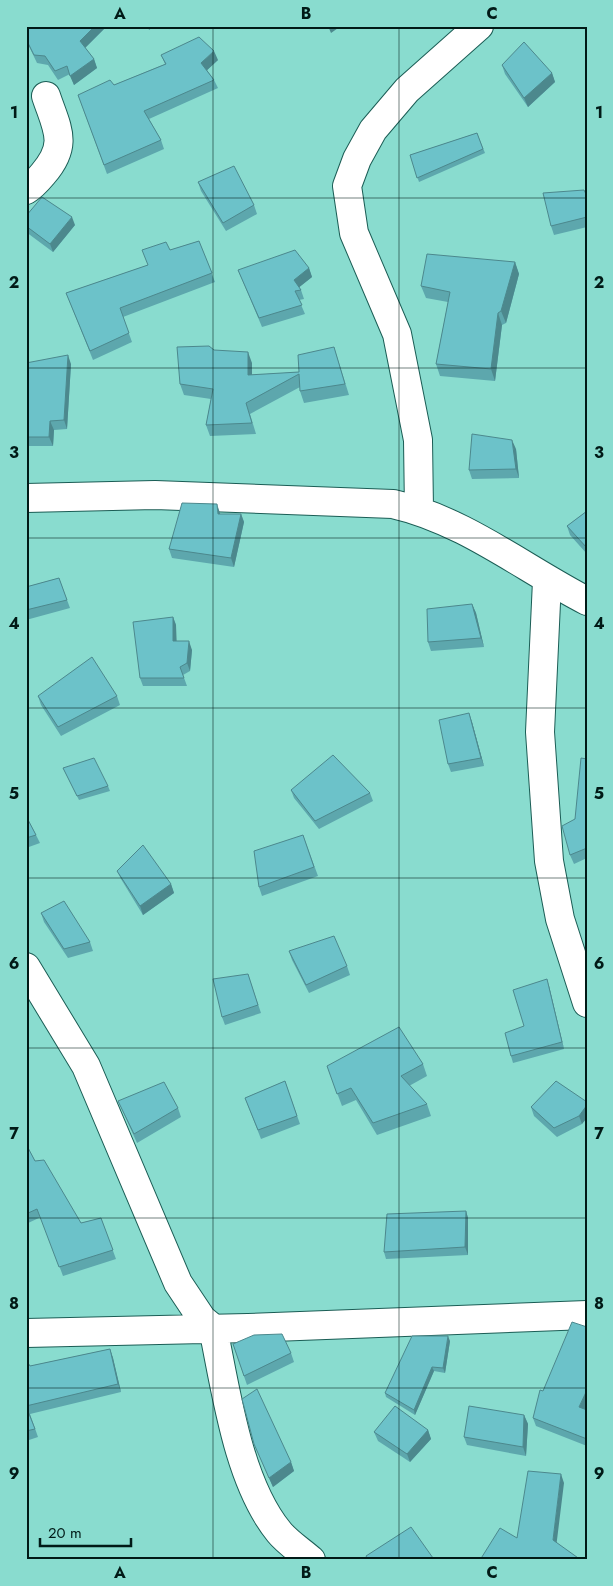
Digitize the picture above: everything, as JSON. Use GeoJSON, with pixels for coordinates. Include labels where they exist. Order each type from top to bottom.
{"type":"FeatureCollection","features":[{"type":"Feature","properties":{"kind":"street"},"geometry":{"type":"LineString","coordinates":[[419,510],[418,440],[397,334],[354,233],[347,186],[357,159],[373,130],[407,90],[479,26]]}},
{"type":"Feature","properties":{"kind":"street"},"geometry":{"type":"LineString","coordinates":[[26,190],[48,169],[58,153],[59,136],[46,96]]}},
{"type":"Feature","properties":{"kind":"street"},"geometry":{"type":"LineString","coordinates":[[26,498],[154,495],[393,504],[419,510],[505,554],[547,581],[587,601]]}},
{"type":"Feature","properties":{"kind":"street"},"geometry":{"type":"LineString","coordinates":[[547,581],[540,732],[549,861],[560,919],[587,1003]]}},
{"type":"Feature","properties":{"kind":"street"},"geometry":{"type":"LineString","coordinates":[[26,967],[86,1066],[178,1282],[202,1319],[213,1328],[238,1445],[262,1507],[280,1533],[311,1560]]}},
{"type":"Feature","properties":{"kind":"street"},"geometry":{"type":"LineString","coordinates":[[26,1332],[213,1328],[587,1315]]}},
{"type":"Feature","properties":{"kind":"building"},"geometry":{"type":"Polygon","coordinates":[[[26,26],[95,26],[80,41],[94,59],[70,76],[67,66],[55,71],[45,56],[34,55],[26,39],[28,32],[26,31],[26,26]]]}},
{"type":"Feature","properties":{"kind":"building"},"geometry":{"type":"Polygon","coordinates":[[[199,37],[214,51],[201,63],[214,80],[144,111],[161,140],[104,165],[78,95],[110,80],[114,85],[166,64],[161,55],[199,37]]]}},
{"type":"Feature","properties":{"kind":"building"},"geometry":{"type":"Polygon","coordinates":[[[524,42],[552,73],[524,98],[502,65],[524,42]]]}},
{"type":"Feature","properties":{"kind":"building"},"geometry":{"type":"Polygon","coordinates":[[[477,133],[483,149],[417,178],[410,155],[477,133]]]}},
{"type":"Feature","properties":{"kind":"building"},"geometry":{"type":"Polygon","coordinates":[[[234,166],[254,205],[223,223],[198,182],[234,166]]]}},
{"type":"Feature","properties":{"kind":"building"},"geometry":{"type":"Polygon","coordinates":[[[584,190],[587,196],[587,217],[551,226],[543,193],[584,190]]]}},
{"type":"Feature","properties":{"kind":"building"},"geometry":{"type":"Polygon","coordinates":[[[42,197],[72,217],[50,244],[26,226],[26,216],[42,197]]]}},
{"type":"Feature","properties":{"kind":"building"},"geometry":{"type":"Polygon","coordinates":[[[199,241],[212,273],[120,308],[129,333],[90,351],[66,293],[148,265],[142,250],[166,242],[170,250],[199,241]]]}},
{"type":"Feature","properties":{"kind":"building"},"geometry":{"type":"Polygon","coordinates":[[[295,250],[309,268],[294,280],[301,290],[295,291],[302,305],[259,318],[238,270],[295,250]]]}},
{"type":"Feature","properties":{"kind":"building"},"geometry":{"type":"Polygon","coordinates":[[[427,254],[515,262],[501,311],[498,313],[491,369],[436,364],[450,292],[421,286],[427,254]]]}},
{"type":"Feature","properties":{"kind":"building"},"geometry":{"type":"Polygon","coordinates":[[[209,346],[214,350],[248,352],[248,375],[299,372],[298,355],[334,347],[345,384],[300,391],[299,374],[246,403],[252,423],[206,425],[213,389],[180,384],[177,347],[209,346]]]}},
{"type":"Feature","properties":{"kind":"building"},"geometry":{"type":"Polygon","coordinates":[[[68,355],[64,420],[50,421],[49,437],[26,437],[26,363],[68,355]]]}},
{"type":"Feature","properties":{"kind":"building"},"geometry":{"type":"Polygon","coordinates":[[[472,434],[512,440],[516,469],[469,470],[472,434]]]}},
{"type":"Feature","properties":{"kind":"building"},"geometry":{"type":"Polygon","coordinates":[[[182,503],[217,504],[218,514],[241,514],[231,558],[169,549],[182,503]]]}},
{"type":"Feature","properties":{"kind":"building"},"geometry":{"type":"Polygon","coordinates":[[[587,511],[587,548],[567,526],[587,511]]]}},
{"type":"Feature","properties":{"kind":"building"},"geometry":{"type":"Polygon","coordinates":[[[59,578],[67,600],[26,610],[26,587],[59,578]]]}},
{"type":"Feature","properties":{"kind":"building"},"geometry":{"type":"Polygon","coordinates":[[[472,604],[481,638],[428,642],[427,609],[472,604]]]}},
{"type":"Feature","properties":{"kind":"building"},"geometry":{"type":"Polygon","coordinates":[[[173,617],[173,641],[189,641],[187,663],[180,667],[184,678],[140,678],[133,622],[173,617]]]}},
{"type":"Feature","properties":{"kind":"building"},"geometry":{"type":"Polygon","coordinates":[[[92,657],[117,696],[58,727],[38,696],[92,657]]]}},
{"type":"Feature","properties":{"kind":"building"},"geometry":{"type":"Polygon","coordinates":[[[469,713],[481,758],[448,764],[439,720],[469,713]]]}},
{"type":"Feature","properties":{"kind":"building"},"geometry":{"type":"Polygon","coordinates":[[[333,755],[370,793],[315,821],[291,790],[333,755]]]}},
{"type":"Feature","properties":{"kind":"building"},"geometry":{"type":"Polygon","coordinates":[[[94,758],[108,786],[77,796],[63,768],[94,758]]]}},
{"type":"Feature","properties":{"kind":"building"},"geometry":{"type":"Polygon","coordinates":[[[581,758],[587,759],[587,848],[570,855],[562,826],[575,819],[581,758]]]}},
{"type":"Feature","properties":{"kind":"building"},"geometry":{"type":"Polygon","coordinates":[[[26,816],[36,835],[26,838],[26,816]]]}},
{"type":"Feature","properties":{"kind":"building"},"geometry":{"type":"Polygon","coordinates":[[[303,835],[314,867],[259,887],[254,851],[303,835]]]}},
{"type":"Feature","properties":{"kind":"building"},"geometry":{"type":"Polygon","coordinates":[[[143,845],[171,884],[140,906],[117,871],[143,845]]]}},
{"type":"Feature","properties":{"kind":"building"},"geometry":{"type":"Polygon","coordinates":[[[64,901],[90,942],[64,949],[41,913],[64,901]]]}},
{"type":"Feature","properties":{"kind":"building"},"geometry":{"type":"Polygon","coordinates":[[[334,936],[347,966],[306,985],[289,951],[334,936]]]}},
{"type":"Feature","properties":{"kind":"building"},"geometry":{"type":"Polygon","coordinates":[[[248,974],[258,1005],[222,1017],[213,979],[248,974]]]}},
{"type":"Feature","properties":{"kind":"building"},"geometry":{"type":"Polygon","coordinates":[[[547,979],[562,1042],[511,1056],[505,1033],[524,1026],[513,990],[547,979]]]}},
{"type":"Feature","properties":{"kind":"building"},"geometry":{"type":"Polygon","coordinates":[[[399,1027],[423,1064],[401,1076],[427,1104],[373,1123],[351,1088],[337,1094],[327,1066],[399,1027]]]}},
{"type":"Feature","properties":{"kind":"building"},"geometry":{"type":"Polygon","coordinates":[[[285,1081],[297,1116],[258,1130],[245,1098],[285,1081]]]}},
{"type":"Feature","properties":{"kind":"building"},"geometry":{"type":"Polygon","coordinates":[[[556,1081],[587,1102],[587,1105],[579,1116],[554,1128],[531,1107],[556,1081]]]}},
{"type":"Feature","properties":{"kind":"building"},"geometry":{"type":"Polygon","coordinates":[[[164,1082],[178,1108],[134,1134],[118,1101],[164,1082]]]}},
{"type":"Feature","properties":{"kind":"building"},"geometry":{"type":"Polygon","coordinates":[[[26,1144],[35,1161],[44,1160],[81,1223],[101,1218],[113,1250],[59,1267],[37,1209],[26,1214],[26,1144]]]}},
{"type":"Feature","properties":{"kind":"building"},"geometry":{"type":"Polygon","coordinates":[[[466,1211],[465,1247],[384,1252],[387,1214],[466,1211]]]}},
{"type":"Feature","properties":{"kind":"building"},"geometry":{"type":"Polygon","coordinates":[[[572,1322],[587,1327],[587,1390],[579,1407],[587,1410],[587,1439],[533,1418],[540,1390],[543,1391],[572,1322]]]}},
{"type":"Feature","properties":{"kind":"building"},"geometry":{"type":"Polygon","coordinates":[[[282,1334],[291,1353],[244,1376],[233,1344],[254,1335],[282,1334]]]}},
{"type":"Feature","properties":{"kind":"building"},"geometry":{"type":"Polygon","coordinates":[[[412,1336],[448,1336],[443,1368],[432,1367],[414,1410],[385,1393],[412,1336]]]}},
{"type":"Feature","properties":{"kind":"building"},"geometry":{"type":"Polygon","coordinates":[[[110,1349],[118,1384],[26,1406],[26,1360],[30,1366],[110,1349]]]}},
{"type":"Feature","properties":{"kind":"building"},"geometry":{"type":"Polygon","coordinates":[[[257,1389],[291,1462],[269,1478],[254,1444],[242,1399],[257,1389]]]}},
{"type":"Feature","properties":{"kind":"building"},"geometry":{"type":"Polygon","coordinates":[[[26,1406],[35,1429],[26,1431],[26,1406]]]}},
{"type":"Feature","properties":{"kind":"building"},"geometry":{"type":"Polygon","coordinates":[[[395,1406],[428,1430],[407,1454],[374,1432],[395,1406]]]}},
{"type":"Feature","properties":{"kind":"building"},"geometry":{"type":"Polygon","coordinates":[[[469,1406],[524,1415],[523,1447],[464,1437],[469,1406]]]}},
{"type":"Feature","properties":{"kind":"building"},"geometry":{"type":"Polygon","coordinates":[[[528,1471],[561,1474],[553,1540],[581,1560],[480,1560],[500,1528],[517,1538],[528,1471]]]}},
{"type":"Feature","properties":{"kind":"building"},"geometry":{"type":"Polygon","coordinates":[[[411,1527],[433,1558],[429,1560],[368,1560],[366,1556],[411,1527]]]}}]}
